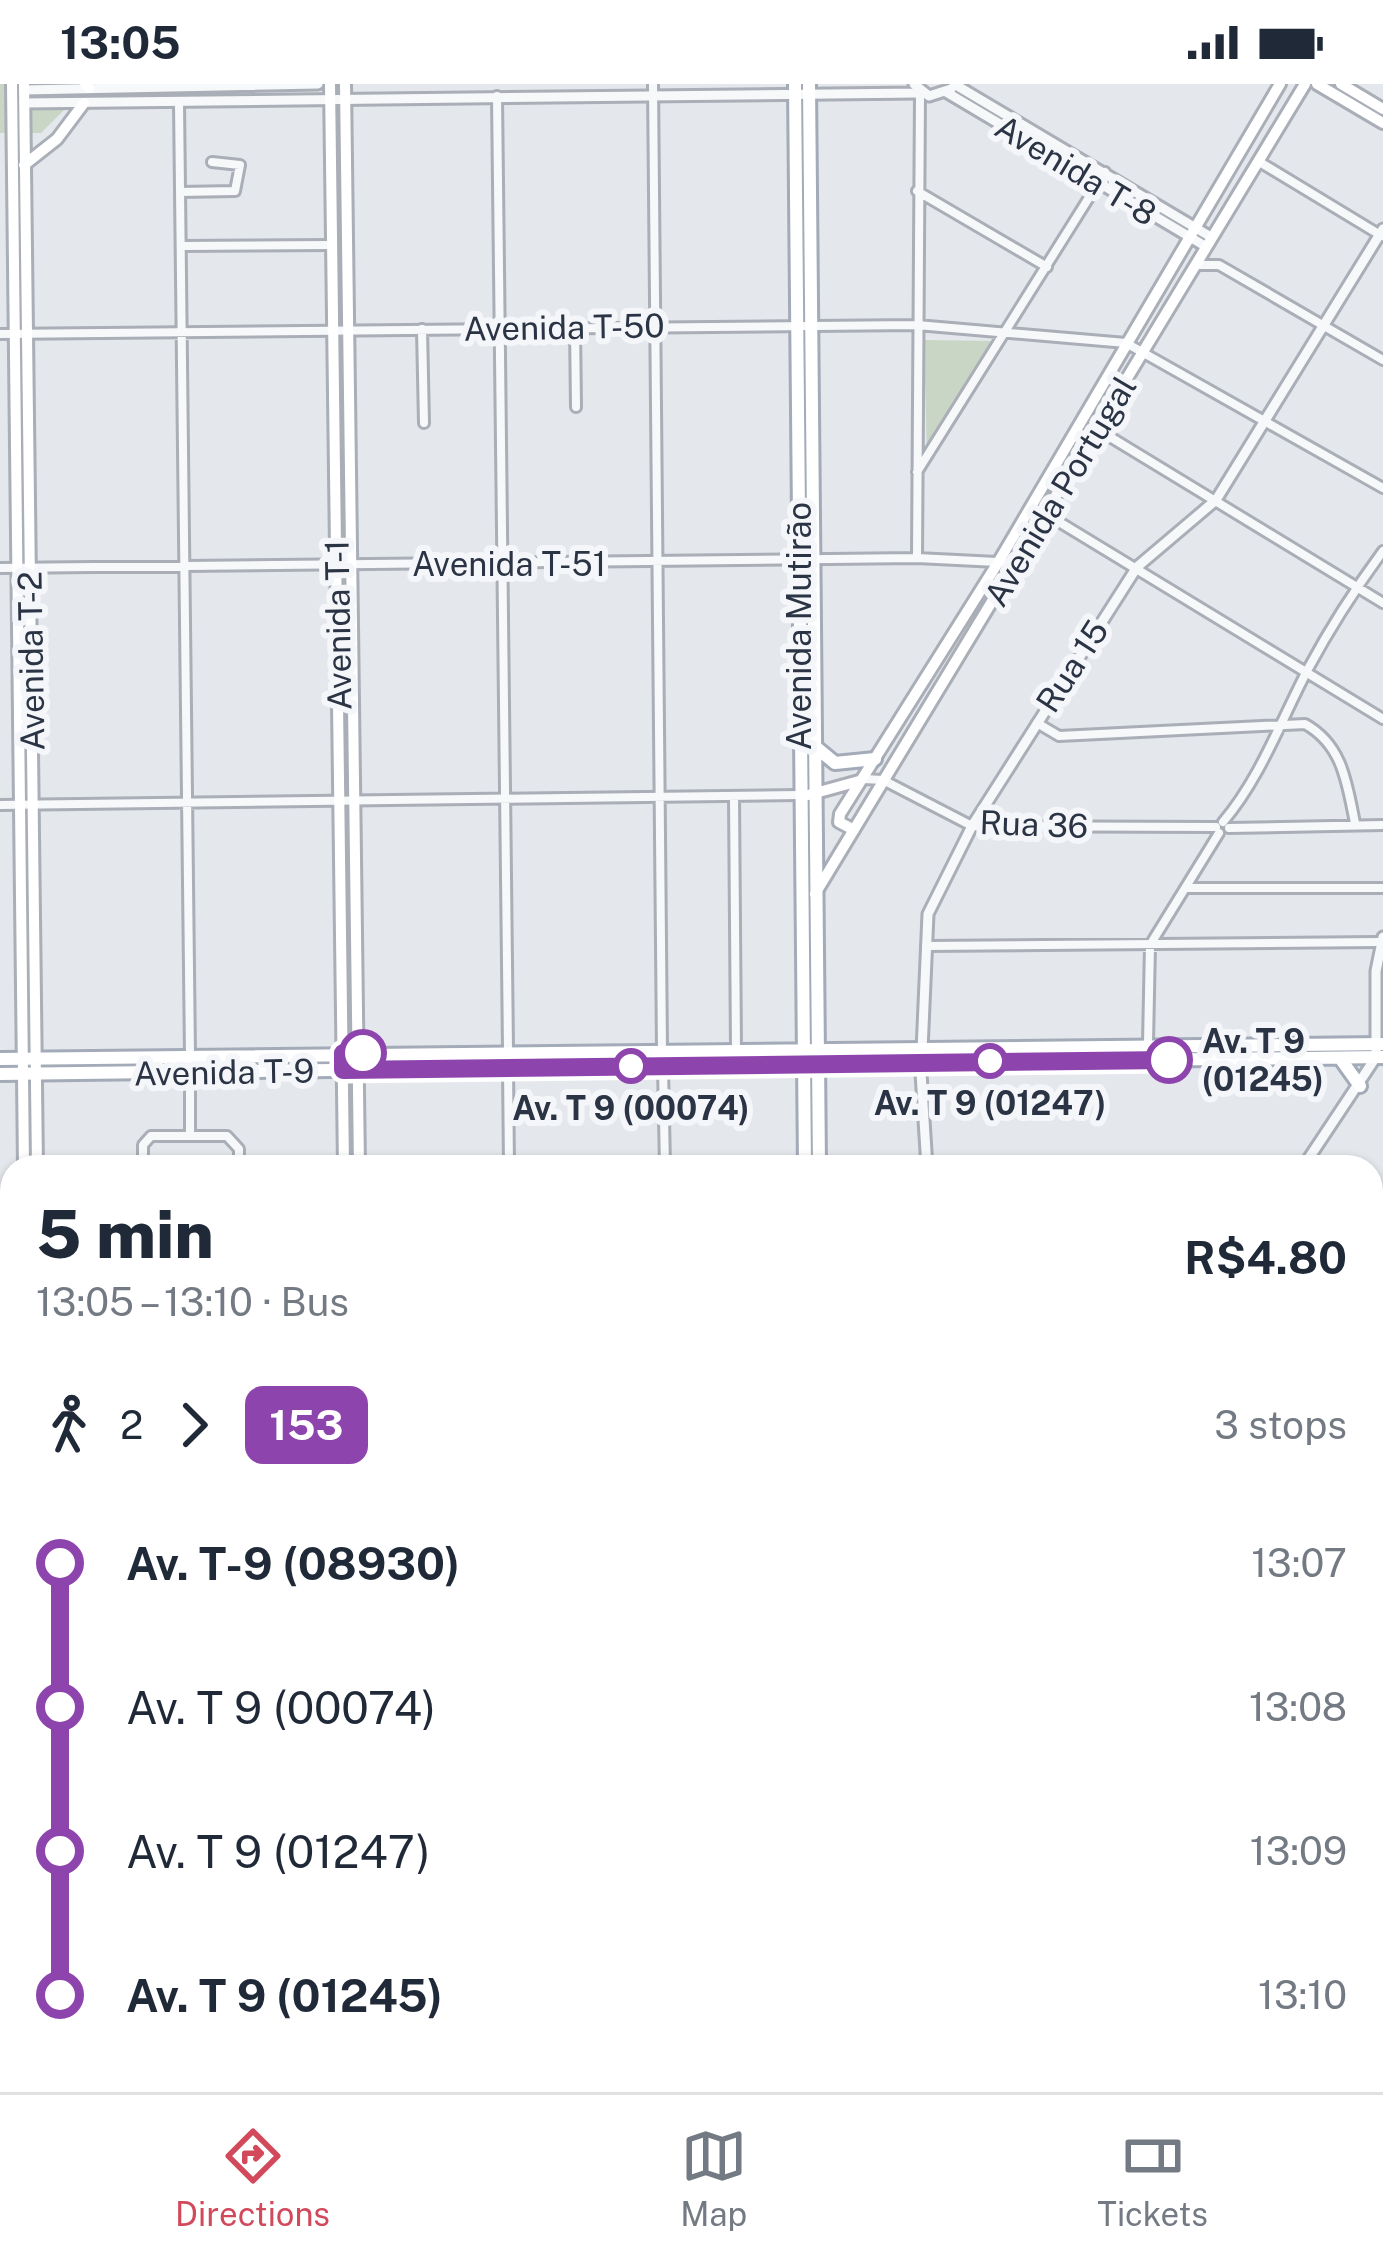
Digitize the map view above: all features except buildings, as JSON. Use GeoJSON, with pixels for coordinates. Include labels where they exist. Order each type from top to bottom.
{"type":"FeatureCollection","features":[{"type":"Feature","properties":{"kind":"main road","name":"Avenida Portugal"},"geometry":{"type":"LineString","coordinates":[[854,830],[839,822],[840,814],[999,561],[1280,84]]}},
{"type":"Feature","properties":{"kind":"main road","name":"Avenida Portugal"},"geometry":{"type":"LineString","coordinates":[[814,897],[1305,84]]}},
{"type":"Feature","properties":{"kind":"main road"},"geometry":{"type":"LineString","coordinates":[[1317,84],[1383,123]]}},
{"type":"Feature","properties":{"kind":"main road"},"geometry":{"type":"LineString","coordinates":[[1341,84],[1383,110]]}},
{"type":"Feature","properties":{"kind":"main road","name":"Avenida Mutirão"},"geometry":{"type":"LineString","coordinates":[[802,89],[812,744],[805,795],[814,897],[805,1155]]}},
{"type":"Feature","properties":{"kind":"main road","name":"Avenida T-1"},"geometry":{"type":"LineString","coordinates":[[345,1155],[355,802],[346,90]]}},
{"type":"Feature","properties":{"kind":"main road","name":"Avenida T-1"},"geometry":{"type":"LineString","coordinates":[[330,91],[340,802],[350,1053]]}},
{"type":"Feature","properties":{"kind":"main road","name":"Avenida T-2"},"geometry":{"type":"LineString","coordinates":[[14,94],[19,162],[29,1059],[36,1155]]}},
{"type":"Feature","properties":{"kind":"main road"},"geometry":{"type":"LineString","coordinates":[[0,151],[19,162],[57,139],[84,103]]}},
{"type":"Feature","properties":{"kind":"main road","name":"Avenida Mutirão"},"geometry":{"type":"LineString","coordinates":[[808,562],[805,892],[809,1057],[818,1155]]}},
{"type":"Feature","properties":{"kind":"main road"},"geometry":{"type":"LineString","coordinates":[[812,744],[835,763],[875,759]]}},
{"type":"Feature","properties":{"kind":"main road","name":"Rua 36"},"geometry":{"type":"LineString","coordinates":[[805,795],[862,779]]}},
{"type":"Feature","properties":{"kind":"main road","name":"Avenida T-9"},"geometry":{"type":"LineString","coordinates":[[0,1074],[663,1066],[922,1046],[1148,1043],[1381,1050]]}},
{"type":"Feature","properties":{"kind":"main road","name":"Avenida T-9"},"geometry":{"type":"LineString","coordinates":[[0,1059],[736,1049],[921,1062],[1340,1058],[1381,1050]]}},
{"type":"Feature","properties":{"kind":"main road"},"geometry":{"type":"LineString","coordinates":[[1340,1058],[1360,1086]]}},
{"type":"Feature","properties":{"kind":"main road","name":"Avenida T-1"},"geometry":{"type":"LineString","coordinates":[[350,1070],[357,1155]]}},
{"type":"Feature","properties":{"kind":"main road","name":"Avenida T-2"},"geometry":{"type":"LineString","coordinates":[[25,1155],[30,1074]]}},
{"type":"Feature","properties":{"kind":"street"},"geometry":{"type":"LineString","coordinates":[[14,94],[87,86],[318,84]]}},
{"type":"Feature","properties":{"kind":"street"},"geometry":{"type":"LineString","coordinates":[[919,118],[933,96],[951,87]]}},
{"type":"Feature","properties":{"kind":"street","name":"Avenida T-8"},"geometry":{"type":"LineString","coordinates":[[951,87],[1208,242]]}},
{"type":"Feature","properties":{"kind":"street"},"geometry":{"type":"LineString","coordinates":[[14,94],[84,103],[179,103],[346,90],[497,96],[653,89],[917,90],[933,96]]}},
{"type":"Feature","properties":{"kind":"street"},"geometry":{"type":"LineString","coordinates":[[653,89],[662,1050]]}},
{"type":"Feature","properties":{"kind":"street"},"geometry":{"type":"LineString","coordinates":[[917,90],[917,558]]}},
{"type":"Feature","properties":{"kind":"street"},"geometry":{"type":"LineString","coordinates":[[497,96],[508,1050]]}},
{"type":"Feature","properties":{"kind":"street"},"geometry":{"type":"LineString","coordinates":[[179,103],[190,1056]]}},
{"type":"Feature","properties":{"kind":"street"},"geometry":{"type":"LineString","coordinates":[[1258,161],[1382,234]]}},
{"type":"Feature","properties":{"kind":"street"},"geometry":{"type":"LineString","coordinates":[[180,192],[236,191],[240,165],[212,162]]}},
{"type":"Feature","properties":{"kind":"street"},"geometry":{"type":"LineString","coordinates":[[917,473],[1102,177]]}},
{"type":"Feature","properties":{"kind":"street"},"geometry":{"type":"LineString","coordinates":[[915,190],[1047,267]]}},
{"type":"Feature","properties":{"kind":"street"},"geometry":{"type":"LineString","coordinates":[[915,205],[934,201]]}},
{"type":"Feature","properties":{"kind":"street","name":"Rua 15"},"geometry":{"type":"LineString","coordinates":[[926,1155],[921,1062],[928,914],[972,826],[1137,567],[1216,500],[1382,234]]}},
{"type":"Feature","properties":{"kind":"street"},"geometry":{"type":"LineString","coordinates":[[181,246],[333,245]]}},
{"type":"Feature","properties":{"kind":"street"},"geometry":{"type":"LineString","coordinates":[[1194,265],[1219,265],[1383,359]]}},
{"type":"Feature","properties":{"kind":"street","name":"Avenida T-50"},"geometry":{"type":"LineString","coordinates":[[0,334],[917,325],[1126,343],[1383,488]]}},
{"type":"Feature","properties":{"kind":"street"},"geometry":{"type":"LineString","coordinates":[[575,327],[576,407]]}},
{"type":"Feature","properties":{"kind":"street"},"geometry":{"type":"LineString","coordinates":[[422,329],[424,423]]}},
{"type":"Feature","properties":{"kind":"street"},"geometry":{"type":"LineString","coordinates":[[1097,429],[1383,602]]}},
{"type":"Feature","properties":{"kind":"street"},"geometry":{"type":"LineString","coordinates":[[1046,514],[1383,719]]}},
{"type":"Feature","properties":{"kind":"street"},"geometry":{"type":"LineString","coordinates":[[1148,1043],[1150,945],[1288,722],[1306,673],[1383,551]]}},
{"type":"Feature","properties":{"kind":"street","name":"Avenida T-51"},"geometry":{"type":"LineString","coordinates":[[0,568],[917,558],[1017,563]]}},
{"type":"Feature","properties":{"kind":"street"},"geometry":{"type":"LineString","coordinates":[[1035,722],[1059,736],[1305,724],[1331,745],[1343,768],[1355,824]]}},
{"type":"Feature","properties":{"kind":"street","name":"Rua 36"},"geometry":{"type":"LineString","coordinates":[[862,779],[883,780],[972,826],[1383,825]]}},
{"type":"Feature","properties":{"kind":"street"},"geometry":{"type":"LineString","coordinates":[[0,806],[805,795]]}},
{"type":"Feature","properties":{"kind":"street"},"geometry":{"type":"LineString","coordinates":[[734,796],[736,1049]]}},
{"type":"Feature","properties":{"kind":"street"},"geometry":{"type":"LineString","coordinates":[[1185,888],[1383,888]]}},
{"type":"Feature","properties":{"kind":"street"},"geometry":{"type":"LineString","coordinates":[[1160,929],[1182,945]]}},
{"type":"Feature","properties":{"kind":"street"},"geometry":{"type":"LineString","coordinates":[[925,946],[1382,939],[1381,1050],[1312,1155]]}},
{"type":"Feature","properties":{"kind":"street"},"geometry":{"type":"LineString","coordinates":[[663,1066],[665,1155]]}},
{"type":"Feature","properties":{"kind":"street"},"geometry":{"type":"LineString","coordinates":[[508,1068],[509,1155]]}},
{"type":"Feature","properties":{"kind":"street"},"geometry":{"type":"LineString","coordinates":[[190,1072],[190,1136]]}},
{"type":"Feature","properties":{"kind":"street"},"geometry":{"type":"LineString","coordinates":[[143,1155],[143,1145],[151,1136],[227,1136],[239,1155]]}},
{"type":"Feature","properties":{"kind":"green space"},"geometry":{"type":"Polygon","coordinates":[[[0,84],[67,84],[64,110],[41,133],[0,133],[0,84]]]}},
{"type":"Feature","properties":{"kind":"green space"},"geometry":{"type":"Polygon","coordinates":[[[924,340],[994,341],[927,455],[924,340]]]}},
{"type":"Feature","properties":{"kind":"bus line","name":"153"},"geometry":{"type":"LineString","coordinates":[[363,1053],[343,1053],[343,1070],[1169,1060]]}},
{"type":"Feature","properties":{"kind":"place","name":"Av. T 9 (01245)"},"geometry":{"type":"Point","coordinates":[1169,1060]}},
{"type":"Feature","properties":{"kind":"place","name":"Av. T 9 (01247)"},"geometry":{"type":"Point","coordinates":[990,1061]}},
{"type":"Feature","properties":{"kind":"place","name":"Av. T 9 (00074)"},"geometry":{"type":"Point","coordinates":[631,1066]}}]}
